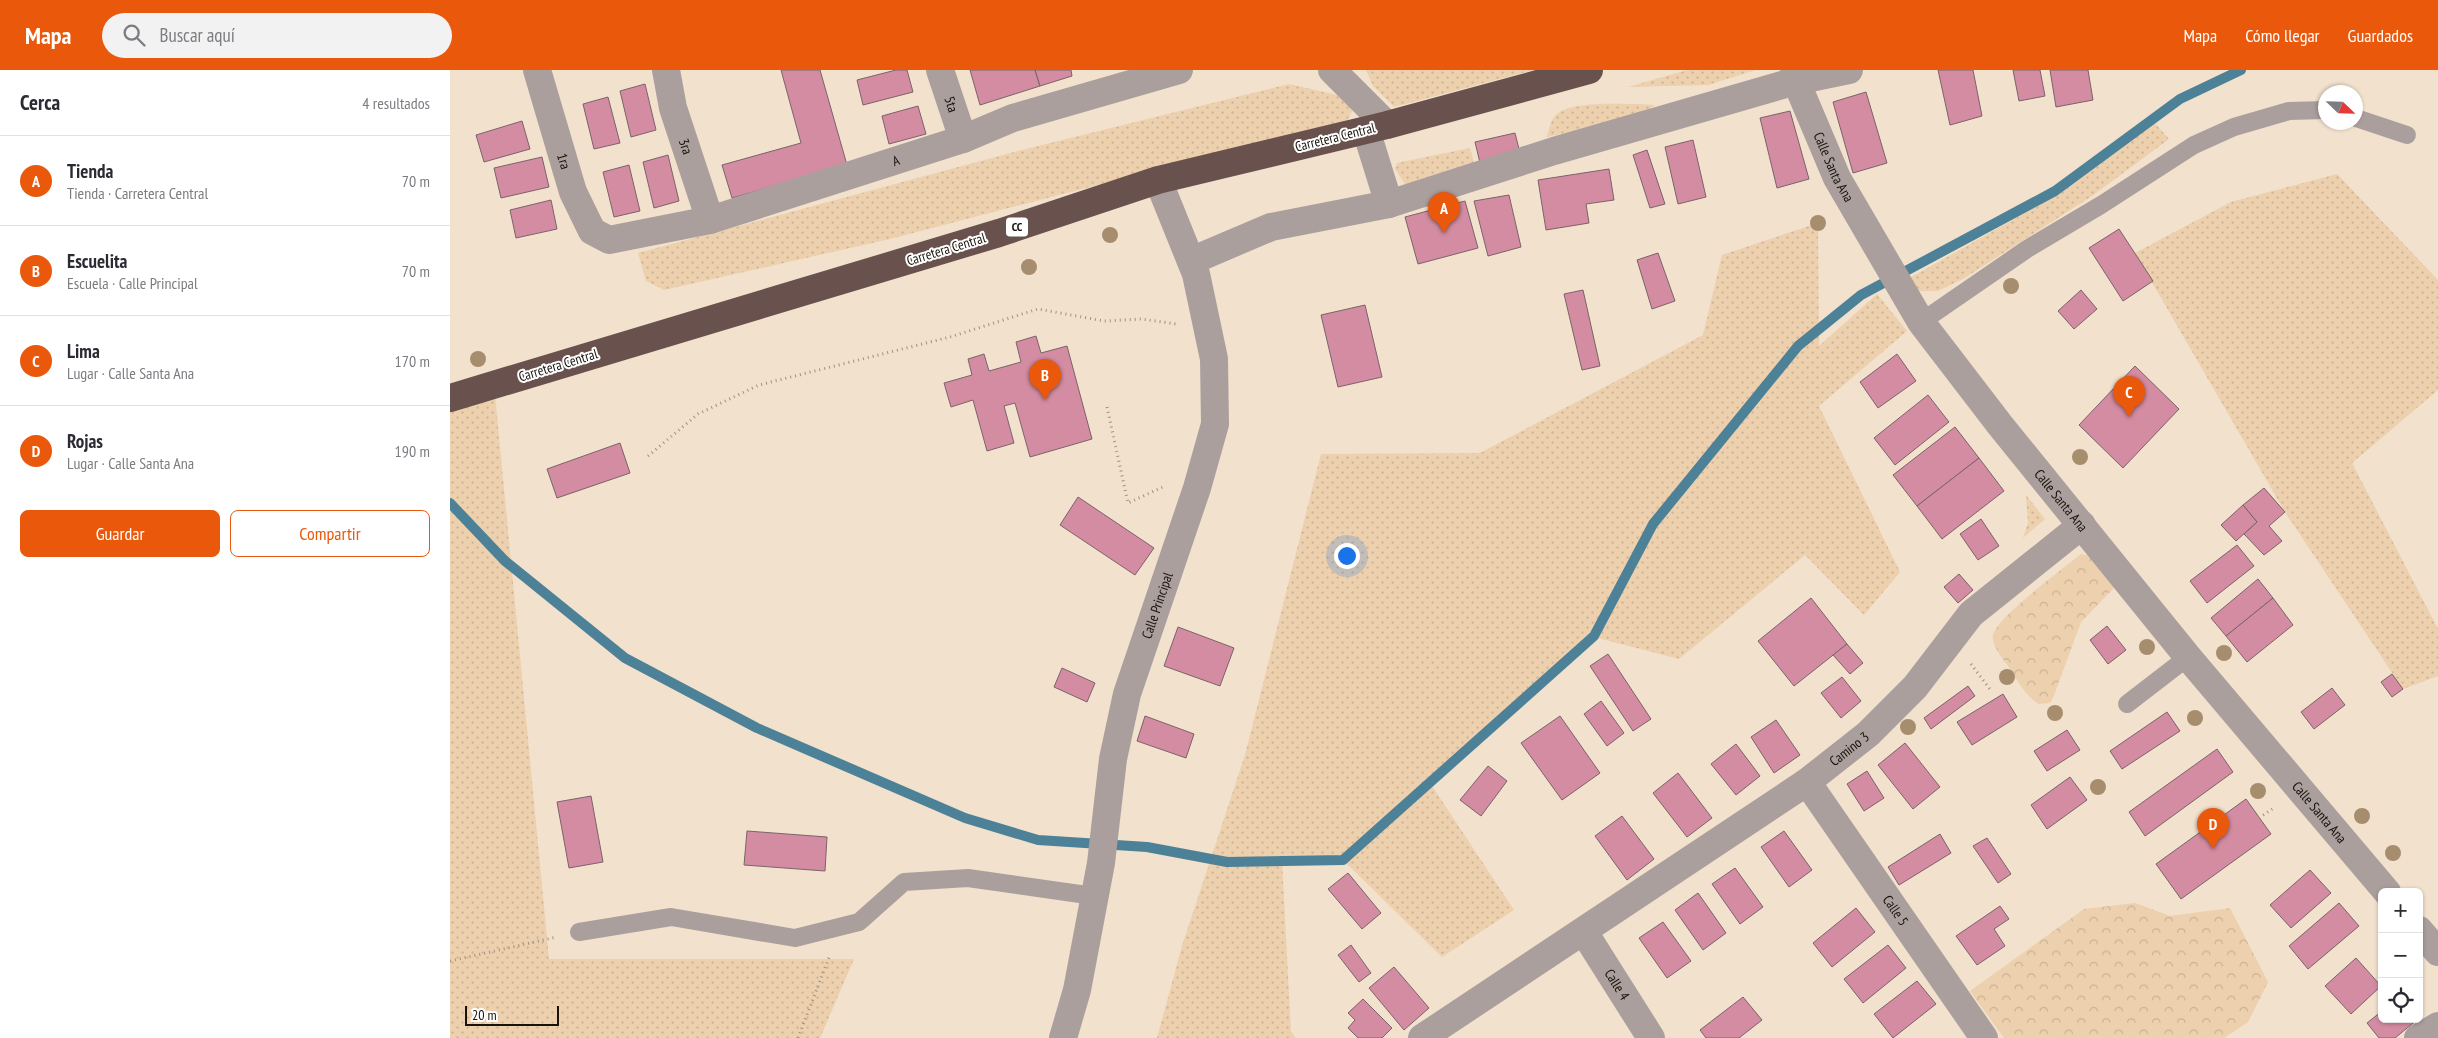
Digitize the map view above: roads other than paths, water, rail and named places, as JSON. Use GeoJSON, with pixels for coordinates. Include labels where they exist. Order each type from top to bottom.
{"type":"FeatureCollection","features":[{"type":"Feature","properties":{"kind":"highway","name":"Carretera Central"},"geometry":{"type":"LineString","coordinates":[[450,398],[999,233],[1158,180],[1376,127],[1589,70]]}},
{"type":"Feature","properties":{"kind":"street","name":"1ra"},"geometry":{"type":"LineString","coordinates":[[537,70],[573,192],[592,231],[609,240]]}},
{"type":"Feature","properties":{"kind":"street","name":"3ra"},"geometry":{"type":"LineString","coordinates":[[666,70],[673,108],[710,220]]}},
{"type":"Feature","properties":{"kind":"street","name":"5ta"},"geometry":{"type":"LineString","coordinates":[[940,70],[963,139]]}},
{"type":"Feature","properties":{"kind":"street","name":"A"},"geometry":{"type":"LineString","coordinates":[[609,240],[710,220],[963,139],[1014,118],[1143,75],[1179,70]]}},
{"type":"Feature","properties":{"kind":"street"},"geometry":{"type":"LineString","coordinates":[[1191,262],[1271,227],[1389,204],[1795,76],[1849,70]]}},
{"type":"Feature","properties":{"kind":"street"},"geometry":{"type":"LineString","coordinates":[[1343,75],[1376,127],[1389,204]]}},
{"type":"Feature","properties":{"kind":"street","name":"Calle Santa Ana"},"geometry":{"type":"LineString","coordinates":[[1795,76],[1837,178],[1916,314],[2000,425],[2188,658],[2384,888]]}},
{"type":"Feature","properties":{"kind":"street","name":"Calle Principal"},"geometry":{"type":"LineString","coordinates":[[1063,1038],[1077,990],[1101,863],[1113,759],[1127,694],[1202,470],[1215,424],[1214,359],[1196,274],[1158,180]]}},
{"type":"Feature","properties":{"kind":"street","name":"Camino 3"},"geometry":{"type":"LineString","coordinates":[[1422,1038],[1807,782],[1868,734],[1914,687],[1971,614],[2082,525]]}},
{"type":"Feature","properties":{"kind":"street","name":"Calle 5"},"geometry":{"type":"LineString","coordinates":[[1807,782],[1984,1038]]}},
{"type":"Feature","properties":{"kind":"street","name":"Calle 4"},"geometry":{"type":"LineString","coordinates":[[1584,932],[1652,1038]]}},
{"type":"Feature","properties":{"kind":"street"},"geometry":{"type":"LineString","coordinates":[[2422,933],[2438,952]]}},
{"type":"Feature","properties":{"kind":"street"},"geometry":{"type":"LineString","coordinates":[[2418,1038],[2438,1026]]}},
{"type":"Feature","properties":{"kind":"lane"},"geometry":{"type":"LineString","coordinates":[[1916,314],[2101,205],[2194,145],[2234,127],[2289,111],[2318,110]]}},
{"type":"Feature","properties":{"kind":"lane"},"geometry":{"type":"LineString","coordinates":[[2363,120],[2407,135]]}},
{"type":"Feature","properties":{"kind":"lane"},"geometry":{"type":"LineString","coordinates":[[2127,704],[2188,658]]}},
{"type":"Feature","properties":{"kind":"lane"},"geometry":{"type":"LineString","coordinates":[[579,932],[671,917],[795,938],[859,922],[904,882],[968,878],[1094,896]]}},
{"type":"Feature","properties":{"kind":"waterway"},"geometry":{"type":"LineString","coordinates":[[450,503],[505,561],[625,658],[757,728],[965,818],[1038,840],[1147,847],[1227,862],[1343,860],[1594,636],[1653,524],[1798,346],[1861,295],[2055,191],[2180,99],[2241,70]]}},
{"type":"Feature","properties":{"kind":"place","name":"Tienda"},"geometry":{"type":"Point","coordinates":[1444,233]}},
{"type":"Feature","properties":{"kind":"place","name":"Escuelita"},"geometry":{"type":"Point","coordinates":[1045,400]}},
{"type":"Feature","properties":{"kind":"place","name":"Lima"},"geometry":{"type":"Point","coordinates":[2129,417]}},
{"type":"Feature","properties":{"kind":"place","name":"Rojas"},"geometry":{"type":"Point","coordinates":[2213,849]}}]}
